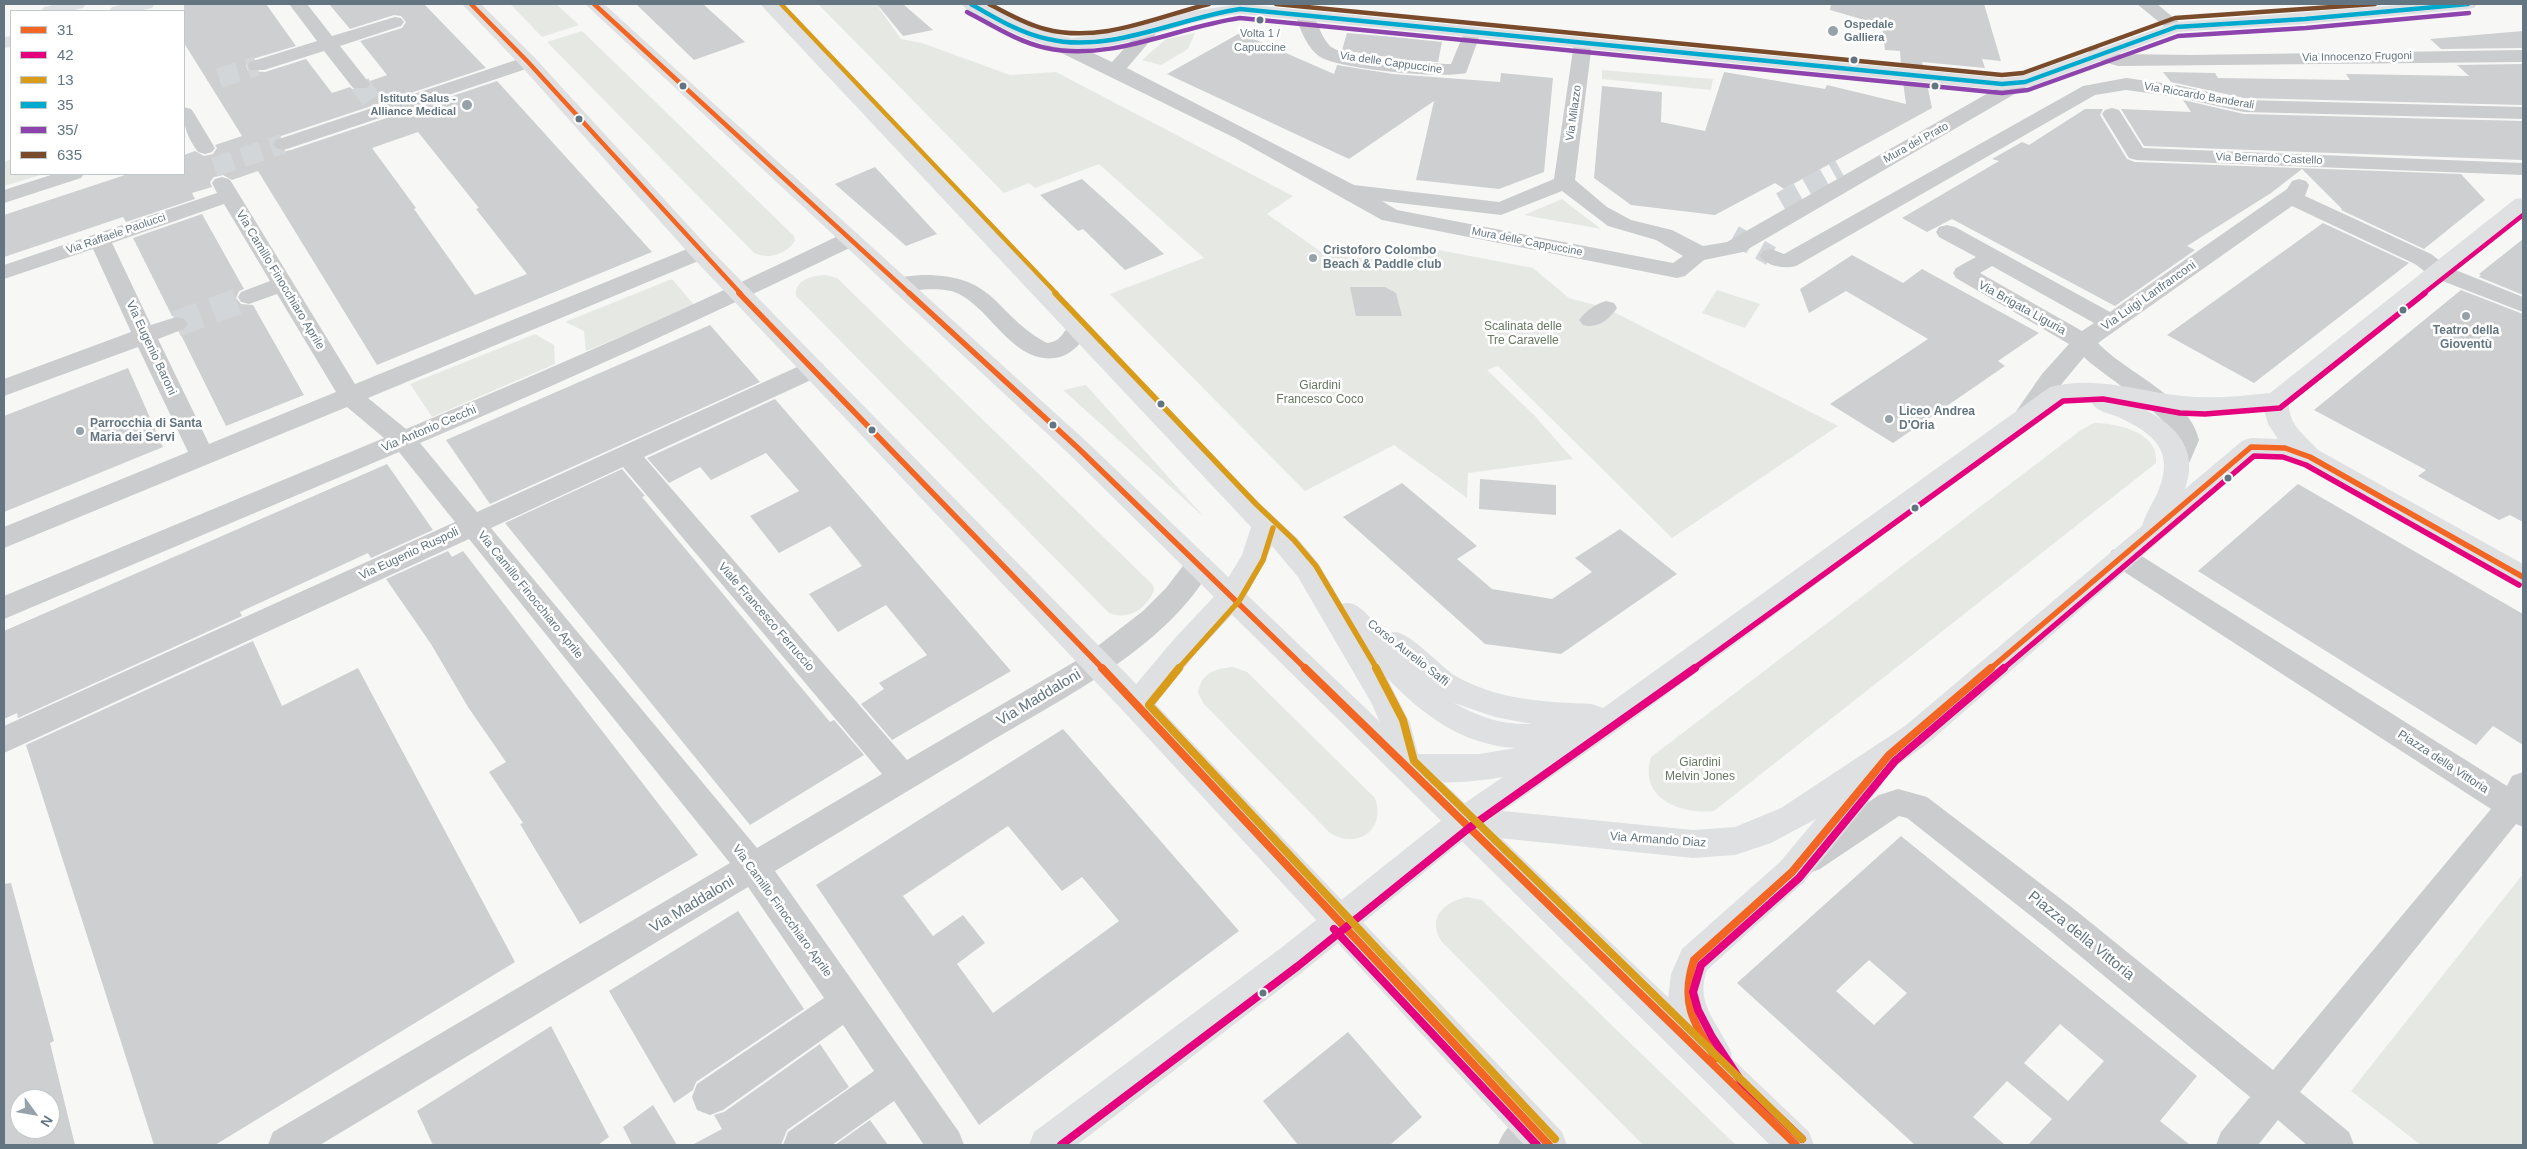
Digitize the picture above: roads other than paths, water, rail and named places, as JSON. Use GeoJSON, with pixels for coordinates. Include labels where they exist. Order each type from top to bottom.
{"type":"FeatureCollection","features":[{"type":"Feature","properties":{"kind":"main road"},"geometry":{"type":"LineString","coordinates":[[54,10],[77,4]]}},
{"type":"Feature","properties":{"kind":"main road"},"geometry":{"type":"LineString","coordinates":[[121,9],[146,4]]}},
{"type":"Feature","properties":{"kind":"main road"},"geometry":{"type":"LineString","coordinates":[[471,4],[528,62],[700,252],[1137,705],[1340,923],[1533,1140]]}},
{"type":"Feature","properties":{"kind":"main road"},"geometry":{"type":"LineString","coordinates":[[594,4],[1078,448],[1796,1145]]}},
{"type":"Feature","properties":{"kind":"main road"},"geometry":{"type":"LineString","coordinates":[[768,4],[1265,525],[1288,546],[1421,694],[1457,721],[1476,730],[1496,734],[1536,737],[1613,717]]}},
{"type":"Feature","properties":{"kind":"main road","name":"Mura delle Cappuccine"},"geometry":{"type":"LineString","coordinates":[[971,4],[1050,40],[1080,44],[1113,38],[1223,9],[1992,84],[2018,84]]}},
{"type":"Feature","properties":{"kind":"main road","name":"Mura del Prato"},"geometry":{"type":"LineString","coordinates":[[2018,84],[2176,27],[2305,19],[2468,4]]}},
{"type":"Feature","properties":{"kind":"main road"},"geometry":{"type":"LineString","coordinates":[[1047,1145],[1340,923],[1464,821],[1613,717],[1910,503],[2058,393],[2071,390],[2094,390],[2202,405],[2277,400],[2523,204]]}},
{"type":"Feature","properties":{"kind":"main road"},"geometry":{"type":"LineString","coordinates":[[2026,416],[2056,401],[2071,399],[2084,399],[2112,405],[2137,415],[2161,434],[2175,450],[2178,462]]}},
{"type":"Feature","properties":{"kind":"main road"},"geometry":{"type":"LineString","coordinates":[[2277,400],[2276,412],[2282,428],[2310,457],[2523,577]]}},
{"type":"Feature","properties":{"kind":"main road","name":"Via Armando Diaz"},"geometry":{"type":"LineString","coordinates":[[1464,821],[1668,843],[1693,844],[1735,841],[1760,834],[1792,818],[1889,755],[2252,446],[2285,448],[2310,457]]}},
{"type":"Feature","properties":{"kind":"main road","name":"Via Armando Diaz"},"geometry":{"type":"LineString","coordinates":[[2152,530],[2176,476],[2178,462]]}},
{"type":"Feature","properties":{"kind":"main road"},"geometry":{"type":"LineString","coordinates":[[1137,705],[1185,646],[1232,596],[1255,556],[1265,525]]}},
{"type":"Feature","properties":{"kind":"main road"},"geometry":{"type":"LineString","coordinates":[[1312,574],[1385,700],[1395,723],[1406,766]]}},
{"type":"Feature","properties":{"kind":"main road"},"geometry":{"type":"LineString","coordinates":[[1406,766],[1464,767],[1495,765],[1527,759],[1568,742],[1613,717]]}},
{"type":"Feature","properties":{"kind":"main road","name":"Via Armando Diaz"},"geometry":{"type":"LineString","coordinates":[[1735,1087],[1688,1010],[1684,993],[1686,977],[1694,960],[1792,872],[1889,755]]}},
{"type":"Feature","properties":{"kind":"street"},"geometry":{"type":"LineString","coordinates":[[298,4],[371,98]]}},
{"type":"Feature","properties":{"kind":"street"},"geometry":{"type":"LineString","coordinates":[[2146,4],[2176,27]]}},
{"type":"Feature","properties":{"kind":"street","name":"Via delle Cappuccine"},"geometry":{"type":"LineString","coordinates":[[1305,16],[1310,32],[1330,54],[1400,66],[1459,69],[1472,32]]}},
{"type":"Feature","properties":{"kind":"street"},"geometry":{"type":"LineString","coordinates":[[257,66],[395,22]]}},
{"type":"Feature","properties":{"kind":"street"},"geometry":{"type":"LineString","coordinates":[[1116,70],[1127,54],[1153,27]]}},
{"type":"Feature","properties":{"kind":"street","name":"Via Innocenzo Frugoni"},"geometry":{"type":"LineString","coordinates":[[2143,38],[2160,49],[2190,61]]}},
{"type":"Feature","properties":{"kind":"street","name":"Mura delle Cappuccine"},"geometry":{"type":"LineString","coordinates":[[1050,40],[1116,70],[1352,191],[1390,215],[1677,271],[1695,257],[1690,250]]}},
{"type":"Feature","properties":{"kind":"street","name":"Via Milazzo"},"geometry":{"type":"LineString","coordinates":[[1564,182],[1583,43]]}},
{"type":"Feature","properties":{"kind":"street","name":"Via Innocenzo Frugoni"},"geometry":{"type":"LineString","coordinates":[[2097,54],[2118,60],[2190,61],[2523,56]]}},
{"type":"Feature","properties":{"kind":"street"},"geometry":{"type":"LineString","coordinates":[[283,144],[371,98],[528,62]]}},
{"type":"Feature","properties":{"kind":"street"},"geometry":{"type":"LineString","coordinates":[[1840,169],[1992,84]]}},
{"type":"Feature","properties":{"kind":"street","name":"Mura del Prato"},"geometry":{"type":"LineString","coordinates":[[1564,182],[1613,220],[1624,225],[1663,235],[1690,250],[1704,255],[1735,247],[2018,84]]}},
{"type":"Feature","properties":{"kind":"street","name":"Via Riccardo Banderali"},"geometry":{"type":"LineString","coordinates":[[1771,256],[1779,260],[1788,261],[2090,90],[2126,84],[2177,91],[2244,106],[2523,113]]}},
{"type":"Feature","properties":{"kind":"street","name":"Via Bernardo Castello"},"geometry":{"type":"LineString","coordinates":[[2112,114],[2136,154],[2484,167]]}},
{"type":"Feature","properties":{"kind":"street"},"geometry":{"type":"LineString","coordinates":[[185,115],[195,140]]}},
{"type":"Feature","properties":{"kind":"street"},"geometry":{"type":"LineString","coordinates":[[2484,167],[2523,169]]}},
{"type":"Feature","properties":{"kind":"street"},"geometry":{"type":"LineString","coordinates":[[2484,167],[2523,182]]}},
{"type":"Feature","properties":{"kind":"street"},"geometry":{"type":"LineString","coordinates":[[4,197],[71,175]]}},
{"type":"Feature","properties":{"kind":"street","name":"Mura delle Cappuccine"},"geometry":{"type":"LineString","coordinates":[[1352,191],[1501,209],[1564,182]]}},
{"type":"Feature","properties":{"kind":"street","name":"Via Raffaele Paolucci"},"geometry":{"type":"LineString","coordinates":[[4,272],[99,240],[225,189]]}},
{"type":"Feature","properties":{"kind":"street","name":"Via Camillo Finocchiaro Aprile"},"geometry":{"type":"LineString","coordinates":[[225,189],[350,396],[403,440],[754,868],[946,1145]]}},
{"type":"Feature","properties":{"kind":"street","name":"Via Luigi Lanfranconi"},"geometry":{"type":"LineString","coordinates":[[2083,342],[2295,191],[2423,259],[2440,272],[2523,305]]}},
{"type":"Feature","properties":{"kind":"street"},"geometry":{"type":"LineString","coordinates":[[1734,235],[1733,228],[1781,202]]}},
{"type":"Feature","properties":{"kind":"street"},"geometry":{"type":"LineString","coordinates":[[1947,232],[2107,326]]}},
{"type":"Feature","properties":{"kind":"street","name":"Via Antonio Cecchi"},"geometry":{"type":"LineString","coordinates":[[4,608],[575,368],[850,239]]}},
{"type":"Feature","properties":{"kind":"street","name":"Via Eugenio Baroni"},"geometry":{"type":"LineString","coordinates":[[99,240],[202,456]]}},
{"type":"Feature","properties":{"kind":"street"},"geometry":{"type":"LineString","coordinates":[[4,538],[700,252]]}},
{"type":"Feature","properties":{"kind":"street","name":"Via Brigata Liguria"},"geometry":{"type":"LineString","coordinates":[[1992,258],[1964,273],[2083,342]]}},
{"type":"Feature","properties":{"kind":"street"},"geometry":{"type":"LineString","coordinates":[[899,283],[934,282],[958,285],[974,293],[1016,332],[1044,351],[1061,349],[1071,342],[1078,330]]}},
{"type":"Feature","properties":{"kind":"street"},"geometry":{"type":"LineString","coordinates":[[249,297],[282,284]]}},
{"type":"Feature","properties":{"kind":"street"},"geometry":{"type":"LineString","coordinates":[[4,388],[176,324]]}},
{"type":"Feature","properties":{"kind":"street"},"geometry":{"type":"LineString","coordinates":[[2026,416],[2051,380],[2083,342],[2102,363],[2126,377],[2154,399]]}},
{"type":"Feature","properties":{"kind":"street","name":"Via Eugenio Ruspoli"},"geometry":{"type":"LineString","coordinates":[[4,740],[814,369]]}},
{"type":"Feature","properties":{"kind":"street","name":"Via Armando Diaz"},"geometry":{"type":"LineString","coordinates":[[2154,399],[2175,418],[2184,430],[2186,440],[2178,462]]}},
{"type":"Feature","properties":{"kind":"street","name":"Viale Francesco Ferruccio"},"geometry":{"type":"LineString","coordinates":[[627,455],[904,778]]}},
{"type":"Feature","properties":{"kind":"street","name":"Piazza della Vittoria"},"geometry":{"type":"LineString","coordinates":[[2122,557],[2519,801],[2274,1094],[2234,1145]]}},
{"type":"Feature","properties":{"kind":"street","name":"Via Maddaloni"},"geometry":{"type":"LineString","coordinates":[[286,1145],[1096,663],[1153,619],[1176,596],[1199,565]]}},
{"type":"Feature","properties":{"kind":"street","name":"Piazza della Vittoria"},"geometry":{"type":"LineString","coordinates":[[1878,812],[1898,802],[1908,803],[1922,812],[2062,920],[2336,1145]]}},
{"type":"Feature","properties":{"kind":"street","name":"Via Armando Diaz"},"geometry":{"type":"LineString","coordinates":[[1792,872],[1878,812]]}},
{"type":"Feature","properties":{"kind":"street"},"geometry":{"type":"LineString","coordinates":[[710,1096],[847,1002]]}},
{"type":"Feature","properties":{"kind":"street"},"geometry":{"type":"LineString","coordinates":[[801,1145],[898,1076]]}},
{"type":"Feature","properties":{"kind":"tunnel"},"geometry":{"type":"LineString","coordinates":[[219,78],[257,66]]}},
{"type":"Feature","properties":{"kind":"tunnel"},"geometry":{"type":"LineString","coordinates":[[360,84],[371,100]]}},
{"type":"Feature","properties":{"kind":"tunnel"},"geometry":{"type":"LineString","coordinates":[[214,167],[283,144]]}},
{"type":"Feature","properties":{"kind":"tunnel"},"geometry":{"type":"LineString","coordinates":[[1781,202],[1840,169]]}},
{"type":"Feature","properties":{"kind":"tunnel"},"geometry":{"type":"LineString","coordinates":[[1734,235],[1771,256]]}},
{"type":"Feature","properties":{"kind":"tunnel"},"geometry":{"type":"LineString","coordinates":[[176,324],[249,297]]}},
{"type":"Feature","properties":{"kind":"place","name":"Volta 1 / Capuccine"},"geometry":{"type":"Point","coordinates":[1260,20]}},
{"type":"Feature","properties":{"kind":"place","name":"Ospedale Galliera"},"geometry":{"type":"Point","coordinates":[1833,31]}},
{"type":"Feature","properties":{"kind":"place","name":"Istituto Salus - Alliance Medical"},"geometry":{"type":"Point","coordinates":[467,105]}},
{"type":"Feature","properties":{"kind":"place","name":"Cristoforo Colombo Beach & Paddle club"},"geometry":{"type":"Point","coordinates":[1313,258]}},
{"type":"Feature","properties":{"kind":"place","name":"Teatro della Gioventù"},"geometry":{"type":"Point","coordinates":[2466,316]}},
{"type":"Feature","properties":{"kind":"place","name":"Liceo Andrea D'Oria"},"geometry":{"type":"Point","coordinates":[1889,419]}},
{"type":"Feature","properties":{"kind":"place","name":"Parrocchia di Santa Maria dei Servi"},"geometry":{"type":"Point","coordinates":[80,431]}},
{"type":"Feature","properties":{"kind":"park label","name":"Scalinata delle Tre Caravelle"},"geometry":{"type":"Point","coordinates":[1523,334]}},
{"type":"Feature","properties":{"kind":"park label","name":"Giardini Francesco Coco"},"geometry":{"type":"Point","coordinates":[1320,393]}},
{"type":"Feature","properties":{"kind":"park label","name":"Giardini Melvin Jones"},"geometry":{"type":"Point","coordinates":[1700,770]}}]}
